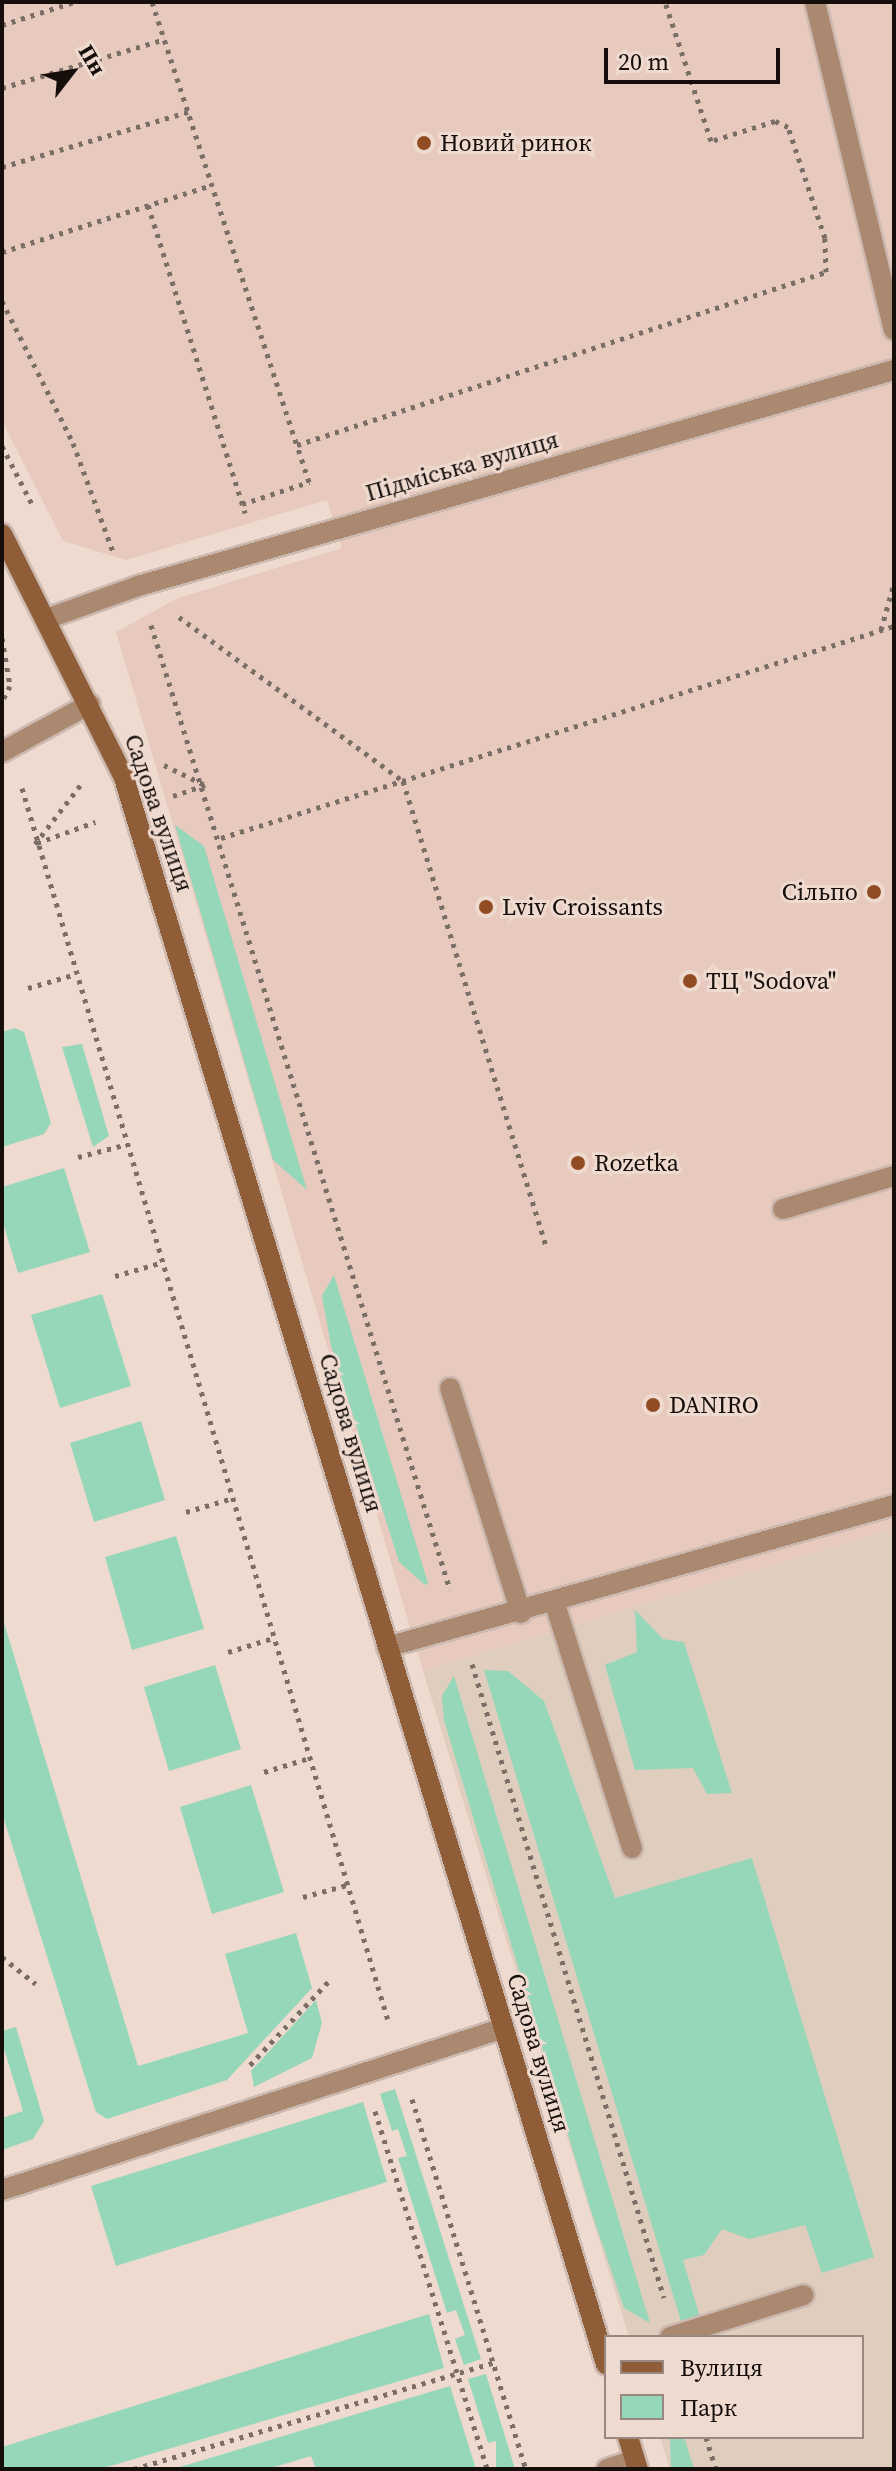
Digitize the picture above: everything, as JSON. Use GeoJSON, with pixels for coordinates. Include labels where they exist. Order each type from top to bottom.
{"type":"FeatureCollection","features":[{"type":"Feature","properties":{"kind":"street"},"geometry":{"type":"LineString","coordinates":[[815,2],[894,330]]}},
{"type":"Feature","properties":{"kind":"street","name":"Підміська вулиця"},"geometry":{"type":"LineString","coordinates":[[46,619],[138,586],[894,370]]}},
{"type":"Feature","properties":{"kind":"street","name":"Садова вулиця"},"geometry":{"type":"LineString","coordinates":[[2,534],[105,736],[155,875],[604,2356]]}},
{"type":"Feature","properties":{"kind":"street"},"geometry":{"type":"LineString","coordinates":[[2,752],[90,704]]}},
{"type":"Feature","properties":{"kind":"street"},"geometry":{"type":"LineString","coordinates":[[783,1209],[894,1176]]}},
{"type":"Feature","properties":{"kind":"street"},"geometry":{"type":"LineString","coordinates":[[450,1388],[521,1613]]}},
{"type":"Feature","properties":{"kind":"street"},"geometry":{"type":"LineString","coordinates":[[387,1647],[555,1604],[894,1505]]}},
{"type":"Feature","properties":{"kind":"street"},"geometry":{"type":"LineString","coordinates":[[555,1604],[632,1848]]}},
{"type":"Feature","properties":{"kind":"street"},"geometry":{"type":"LineString","coordinates":[[2,2190],[400,2059],[504,2028]]}},
{"type":"Feature","properties":{"kind":"street"},"geometry":{"type":"LineString","coordinates":[[676,2335],[804,2295]]}},
{"type":"Feature","properties":{"kind":"street"},"geometry":{"type":"LineString","coordinates":[[607,2469],[636,2465],[629,2439]]}},
{"type":"Feature","properties":{"kind":"path"},"geometry":{"type":"LineString","coordinates":[[2,25],[74,2]]}},
{"type":"Feature","properties":{"kind":"path"},"geometry":{"type":"LineString","coordinates":[[152,2],[309,482],[242,504]]}},
{"type":"Feature","properties":{"kind":"path"},"geometry":{"type":"LineString","coordinates":[[297,445],[826,272],[825,238],[788,127],[775,121],[711,141],[665,2]]}},
{"type":"Feature","properties":{"kind":"path"},"geometry":{"type":"LineString","coordinates":[[2,88],[165,39]]}},
{"type":"Feature","properties":{"kind":"path"},"geometry":{"type":"LineString","coordinates":[[2,167],[188,112]]}},
{"type":"Feature","properties":{"kind":"path"},"geometry":{"type":"LineString","coordinates":[[2,252],[212,185]]}},
{"type":"Feature","properties":{"kind":"path"},"geometry":{"type":"LineString","coordinates":[[148,205],[257,552]]}},
{"type":"Feature","properties":{"kind":"path"},"geometry":{"type":"LineString","coordinates":[[2,301],[73,443],[115,559],[138,586],[403,781],[546,1247]]}},
{"type":"Feature","properties":{"kind":"path"},"geometry":{"type":"LineString","coordinates":[[2,446],[35,510]]}},
{"type":"Feature","properties":{"kind":"path"},"geometry":{"type":"LineString","coordinates":[[881,630],[894,583]]}},
{"type":"Feature","properties":{"kind":"path"},"geometry":{"type":"LineString","coordinates":[[138,586],[206,785],[673,2335]]}},
{"type":"Feature","properties":{"kind":"path"},"geometry":{"type":"LineString","coordinates":[[221,838],[894,626]]}},
{"type":"Feature","properties":{"kind":"path"},"geometry":{"type":"LineString","coordinates":[[2,638],[10,686],[2,701]]}},
{"type":"Feature","properties":{"kind":"path"},"geometry":{"type":"LineString","coordinates":[[35,844],[80,787],[105,736]]}},
{"type":"Feature","properties":{"kind":"path"},"geometry":{"type":"LineString","coordinates":[[166,798],[206,785]]}},
{"type":"Feature","properties":{"kind":"path"},"geometry":{"type":"LineString","coordinates":[[35,844],[103,819]]}},
{"type":"Feature","properties":{"kind":"path"},"geometry":{"type":"LineString","coordinates":[[35,844],[230,1499],[526,2469]]}},
{"type":"Feature","properties":{"kind":"path"},"geometry":{"type":"LineString","coordinates":[[28,988],[73,975]]}},
{"type":"Feature","properties":{"kind":"path"},"geometry":{"type":"LineString","coordinates":[[78,1157],[124,1145]]}},
{"type":"Feature","properties":{"kind":"path"},"geometry":{"type":"LineString","coordinates":[[115,1276],[160,1263]]}},
{"type":"Feature","properties":{"kind":"path"},"geometry":{"type":"LineString","coordinates":[[186,1512],[230,1499]]}},
{"type":"Feature","properties":{"kind":"path"},"geometry":{"type":"LineString","coordinates":[[228,1652],[273,1638]]}},
{"type":"Feature","properties":{"kind":"path"},"geometry":{"type":"LineString","coordinates":[[264,1772],[309,1758]]}},
{"type":"Feature","properties":{"kind":"path"},"geometry":{"type":"LineString","coordinates":[[303,1897],[347,1885]]}},
{"type":"Feature","properties":{"kind":"path"},"geometry":{"type":"LineString","coordinates":[[2,1957],[36,1984]]}},
{"type":"Feature","properties":{"kind":"path"},"geometry":{"type":"LineString","coordinates":[[364,2071],[487,2469]]}},
{"type":"Feature","properties":{"kind":"path"},"geometry":{"type":"LineString","coordinates":[[134,2469],[493,2363]]}},
{"type":"Feature","properties":{"kind":"path"},"geometry":{"type":"LineString","coordinates":[[707,2439],[716,2469]]}},
{"type":"Feature","properties":{"kind":"shaded area"},"geometry":{"type":"Polygon","coordinates":[[[2,2],[894,2],[894,1529],[423,1671],[116,632],[178,598],[342,548],[327,500],[126,560],[63,541],[2,421],[2,2]]]}},
{"type":"Feature","properties":{"kind":"shaded area"},"geometry":{"type":"Polygon","coordinates":[[[894,1529],[894,2469],[670,2469],[661,2439],[864,2439],[864,2335],[628,2335],[423,1671],[894,1529]]]}},
{"type":"Feature","properties":{"kind":"green space"},"geometry":{"type":"Polygon","coordinates":[[[175,825],[204,846],[307,1190],[273,1160],[175,825]]]}},
{"type":"Feature","properties":{"kind":"green space"},"geometry":{"type":"Polygon","coordinates":[[[15,1028],[24,1032],[51,1123],[44,1134],[2,1147],[2,1032],[15,1028]]]}},
{"type":"Feature","properties":{"kind":"green space"},"geometry":{"type":"Polygon","coordinates":[[[82,1044],[109,1136],[93,1147],[62,1047],[82,1044]]]}},
{"type":"Feature","properties":{"kind":"green space"},"geometry":{"type":"Polygon","coordinates":[[[64,1168],[90,1252],[18,1273],[2,1219],[2,1187],[64,1168]]]}},
{"type":"Feature","properties":{"kind":"green space"},"geometry":{"type":"Polygon","coordinates":[[[334,1275],[428,1583],[425,1585],[399,1562],[331,1346],[322,1296],[334,1275]]]}},
{"type":"Feature","properties":{"kind":"green space"},"geometry":{"type":"Polygon","coordinates":[[[102,1294],[131,1386],[60,1408],[31,1315],[102,1294]]]}},
{"type":"Feature","properties":{"kind":"green space"},"geometry":{"type":"Polygon","coordinates":[[[141,1421],[165,1500],[94,1522],[70,1443],[141,1421]]]}},
{"type":"Feature","properties":{"kind":"green space"},"geometry":{"type":"Polygon","coordinates":[[[176,1536],[204,1629],[132,1650],[105,1557],[176,1536]]]}},
{"type":"Feature","properties":{"kind":"green space"},"geometry":{"type":"Polygon","coordinates":[[[635,1610],[663,1639],[684,1642],[732,1793],[707,1794],[693,1768],[635,1770],[605,1665],[637,1652],[635,1610]]]}},
{"type":"Feature","properties":{"kind":"green space"},"geometry":{"type":"Polygon","coordinates":[[[2,1616],[138,2066],[248,2033],[225,1954],[296,1933],[312,1988],[227,2080],[107,2119],[96,2112],[2,1813],[2,1616]]]}},
{"type":"Feature","properties":{"kind":"green space"},"geometry":{"type":"Polygon","coordinates":[[[215,1665],[241,1749],[169,1771],[144,1687],[215,1665]]]}},
{"type":"Feature","properties":{"kind":"green space"},"geometry":{"type":"Polygon","coordinates":[[[484,1670],[508,1671],[544,1701],[615,1898],[752,1858],[874,2257],[822,2273],[805,2225],[749,2239],[722,2229],[704,2255],[683,2260],[702,2324],[683,2328],[484,1670]]]}},
{"type":"Feature","properties":{"kind":"green space"},"geometry":{"type":"Polygon","coordinates":[[[454,1676],[650,2323],[624,2308],[590,2208],[444,1720],[442,1696],[454,1676]]]}},
{"type":"Feature","properties":{"kind":"green space"},"geometry":{"type":"Polygon","coordinates":[[[251,1785],[284,1892],[212,1914],[180,1807],[251,1785]]]}},
{"type":"Feature","properties":{"kind":"green space"},"geometry":{"type":"Polygon","coordinates":[[[316,2000],[322,2023],[312,2058],[254,2087],[251,2071],[316,2000]]]}},
{"type":"Feature","properties":{"kind":"green space"},"geometry":{"type":"Polygon","coordinates":[[[16,2027],[44,2121],[33,2139],[2,2150],[2,2118],[23,2111],[2,2042],[2,2031],[16,2027]]]}},
{"type":"Feature","properties":{"kind":"green space"},"geometry":{"type":"Polygon","coordinates":[[[395,2089],[481,2359],[464,2365],[455,2339],[465,2335],[456,2310],[447,2313],[398,2158],[407,2156],[398,2129],[392,2131],[380,2094],[395,2089]]]}},
{"type":"Feature","properties":{"kind":"green space"},"geometry":{"type":"Polygon","coordinates":[[[363,2102],[387,2182],[116,2266],[91,2186],[363,2102]]]}},
{"type":"Feature","properties":{"kind":"green space"},"geometry":{"type":"Polygon","coordinates":[[[429,2314],[444,2368],[100,2469],[2,2469],[2,2447],[429,2314]]]}},
{"type":"Feature","properties":{"kind":"green space"},"geometry":{"type":"Polygon","coordinates":[[[486,2374],[515,2469],[496,2469],[496,2441],[488,2443],[468,2379],[486,2374]]]}},
{"type":"Feature","properties":{"kind":"green space"},"geometry":{"type":"Polygon","coordinates":[[[450,2386],[476,2469],[316,2469],[311,2456],[268,2469],[173,2469],[450,2386]]]}},
{"type":"Feature","properties":{"kind":"green space"},"geometry":{"type":"Polygon","coordinates":[[[670,2439],[685,2439],[694,2469],[671,2469],[670,2439]]]}},
{"type":"Feature","properties":{"kind":"place","name":"Новий ринок"},"geometry":{"type":"Point","coordinates":[424,143]}},
{"type":"Feature","properties":{"kind":"place","name":"Сільпо"},"geometry":{"type":"Point","coordinates":[874,892]}},
{"type":"Feature","properties":{"kind":"place","name":"Lviv Croissants"},"geometry":{"type":"Point","coordinates":[486,907]}},
{"type":"Feature","properties":{"kind":"place","name":"ТЦ \"Sodova\""},"geometry":{"type":"Point","coordinates":[690,981]}},
{"type":"Feature","properties":{"kind":"place","name":"Rozetka"},"geometry":{"type":"Point","coordinates":[578,1163]}},
{"type":"Feature","properties":{"kind":"place","name":"DANIRO"},"geometry":{"type":"Point","coordinates":[653,1405]}}]}
